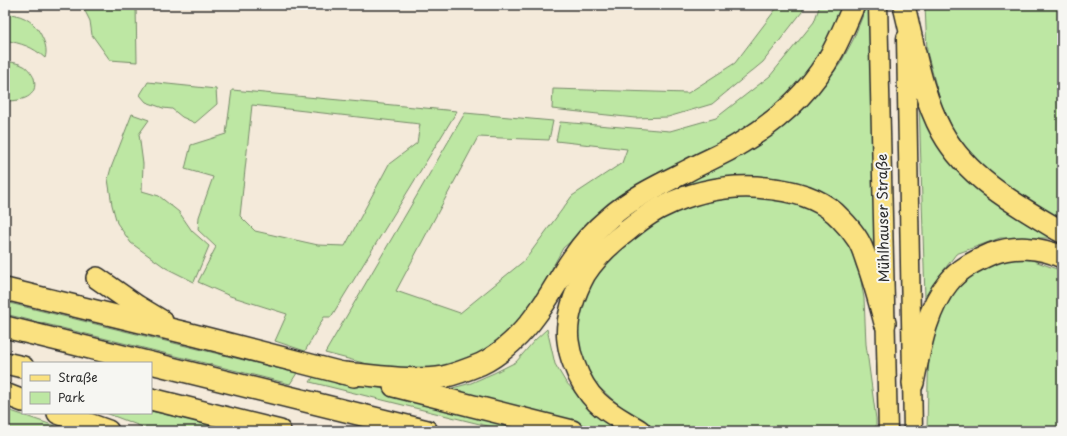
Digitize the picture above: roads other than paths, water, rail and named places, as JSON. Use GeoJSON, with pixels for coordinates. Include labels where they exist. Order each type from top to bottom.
{"type":"FeatureCollection","features":[{"type":"Feature","properties":{"kind":"highway"},"geometry":{"type":"LineString","coordinates":[[342,373],[424,378],[443,376],[461,372],[483,363],[506,347],[530,323],[574,256],[609,217],[662,184],[739,144],[772,122],[798,100],[832,53],[854,5]]}},
{"type":"Feature","properties":{"kind":"highway"},"geometry":{"type":"LineString","coordinates":[[905,8],[922,76],[932,108],[942,132],[966,165],[992,188],[1062,232]]}},
{"type":"Feature","properties":{"kind":"highway"},"geometry":{"type":"LineString","coordinates":[[640,431],[598,403],[580,381],[571,357],[568,340],[568,324],[572,306],[585,274],[604,250],[636,223],[680,199],[720,189],[765,187],[800,194],[827,206],[851,229],[864,252],[885,323]]}},
{"type":"Feature","properties":{"kind":"highway"},"geometry":{"type":"LineString","coordinates":[[912,383],[923,336],[930,315],[941,293],[958,273],[970,264],[997,251],[1014,248],[1029,248],[1046,251],[1062,257]]}},
{"type":"Feature","properties":{"kind":"highway"},"geometry":{"type":"LineString","coordinates":[[97,278],[137,306],[159,319],[190,334]]}},
{"type":"Feature","properties":{"kind":"highway"},"geometry":{"type":"LineString","coordinates":[[5,289],[190,334],[572,431]]}},
{"type":"Feature","properties":{"kind":"highway"},"geometry":{"type":"LineString","coordinates":[[5,326],[150,362]]}},
{"type":"Feature","properties":{"kind":"highway"},"geometry":{"type":"LineString","coordinates":[[5,363],[22,367]]}},
{"type":"Feature","properties":{"kind":"highway"},"geometry":{"type":"LineString","coordinates":[[152,363],[427,431]]}},
{"type":"Feature","properties":{"kind":"highway"},"geometry":{"type":"LineString","coordinates":[[5,394],[22,401]]}},
{"type":"Feature","properties":{"kind":"highway"},"geometry":{"type":"LineString","coordinates":[[152,399],[280,431]]}},
{"type":"Feature","properties":{"kind":"highway"},"geometry":{"type":"LineString","coordinates":[[61,414],[108,431]]}},
{"type":"Feature","properties":{"kind":"main road","name":"Mühlhauser Straße"},"geometry":{"type":"LineString","coordinates":[[878,5],[888,431]]}},
{"type":"Feature","properties":{"kind":"main road","name":"Mühlhauser Straße"},"geometry":{"type":"LineString","coordinates":[[905,8],[913,431]]}}]}
